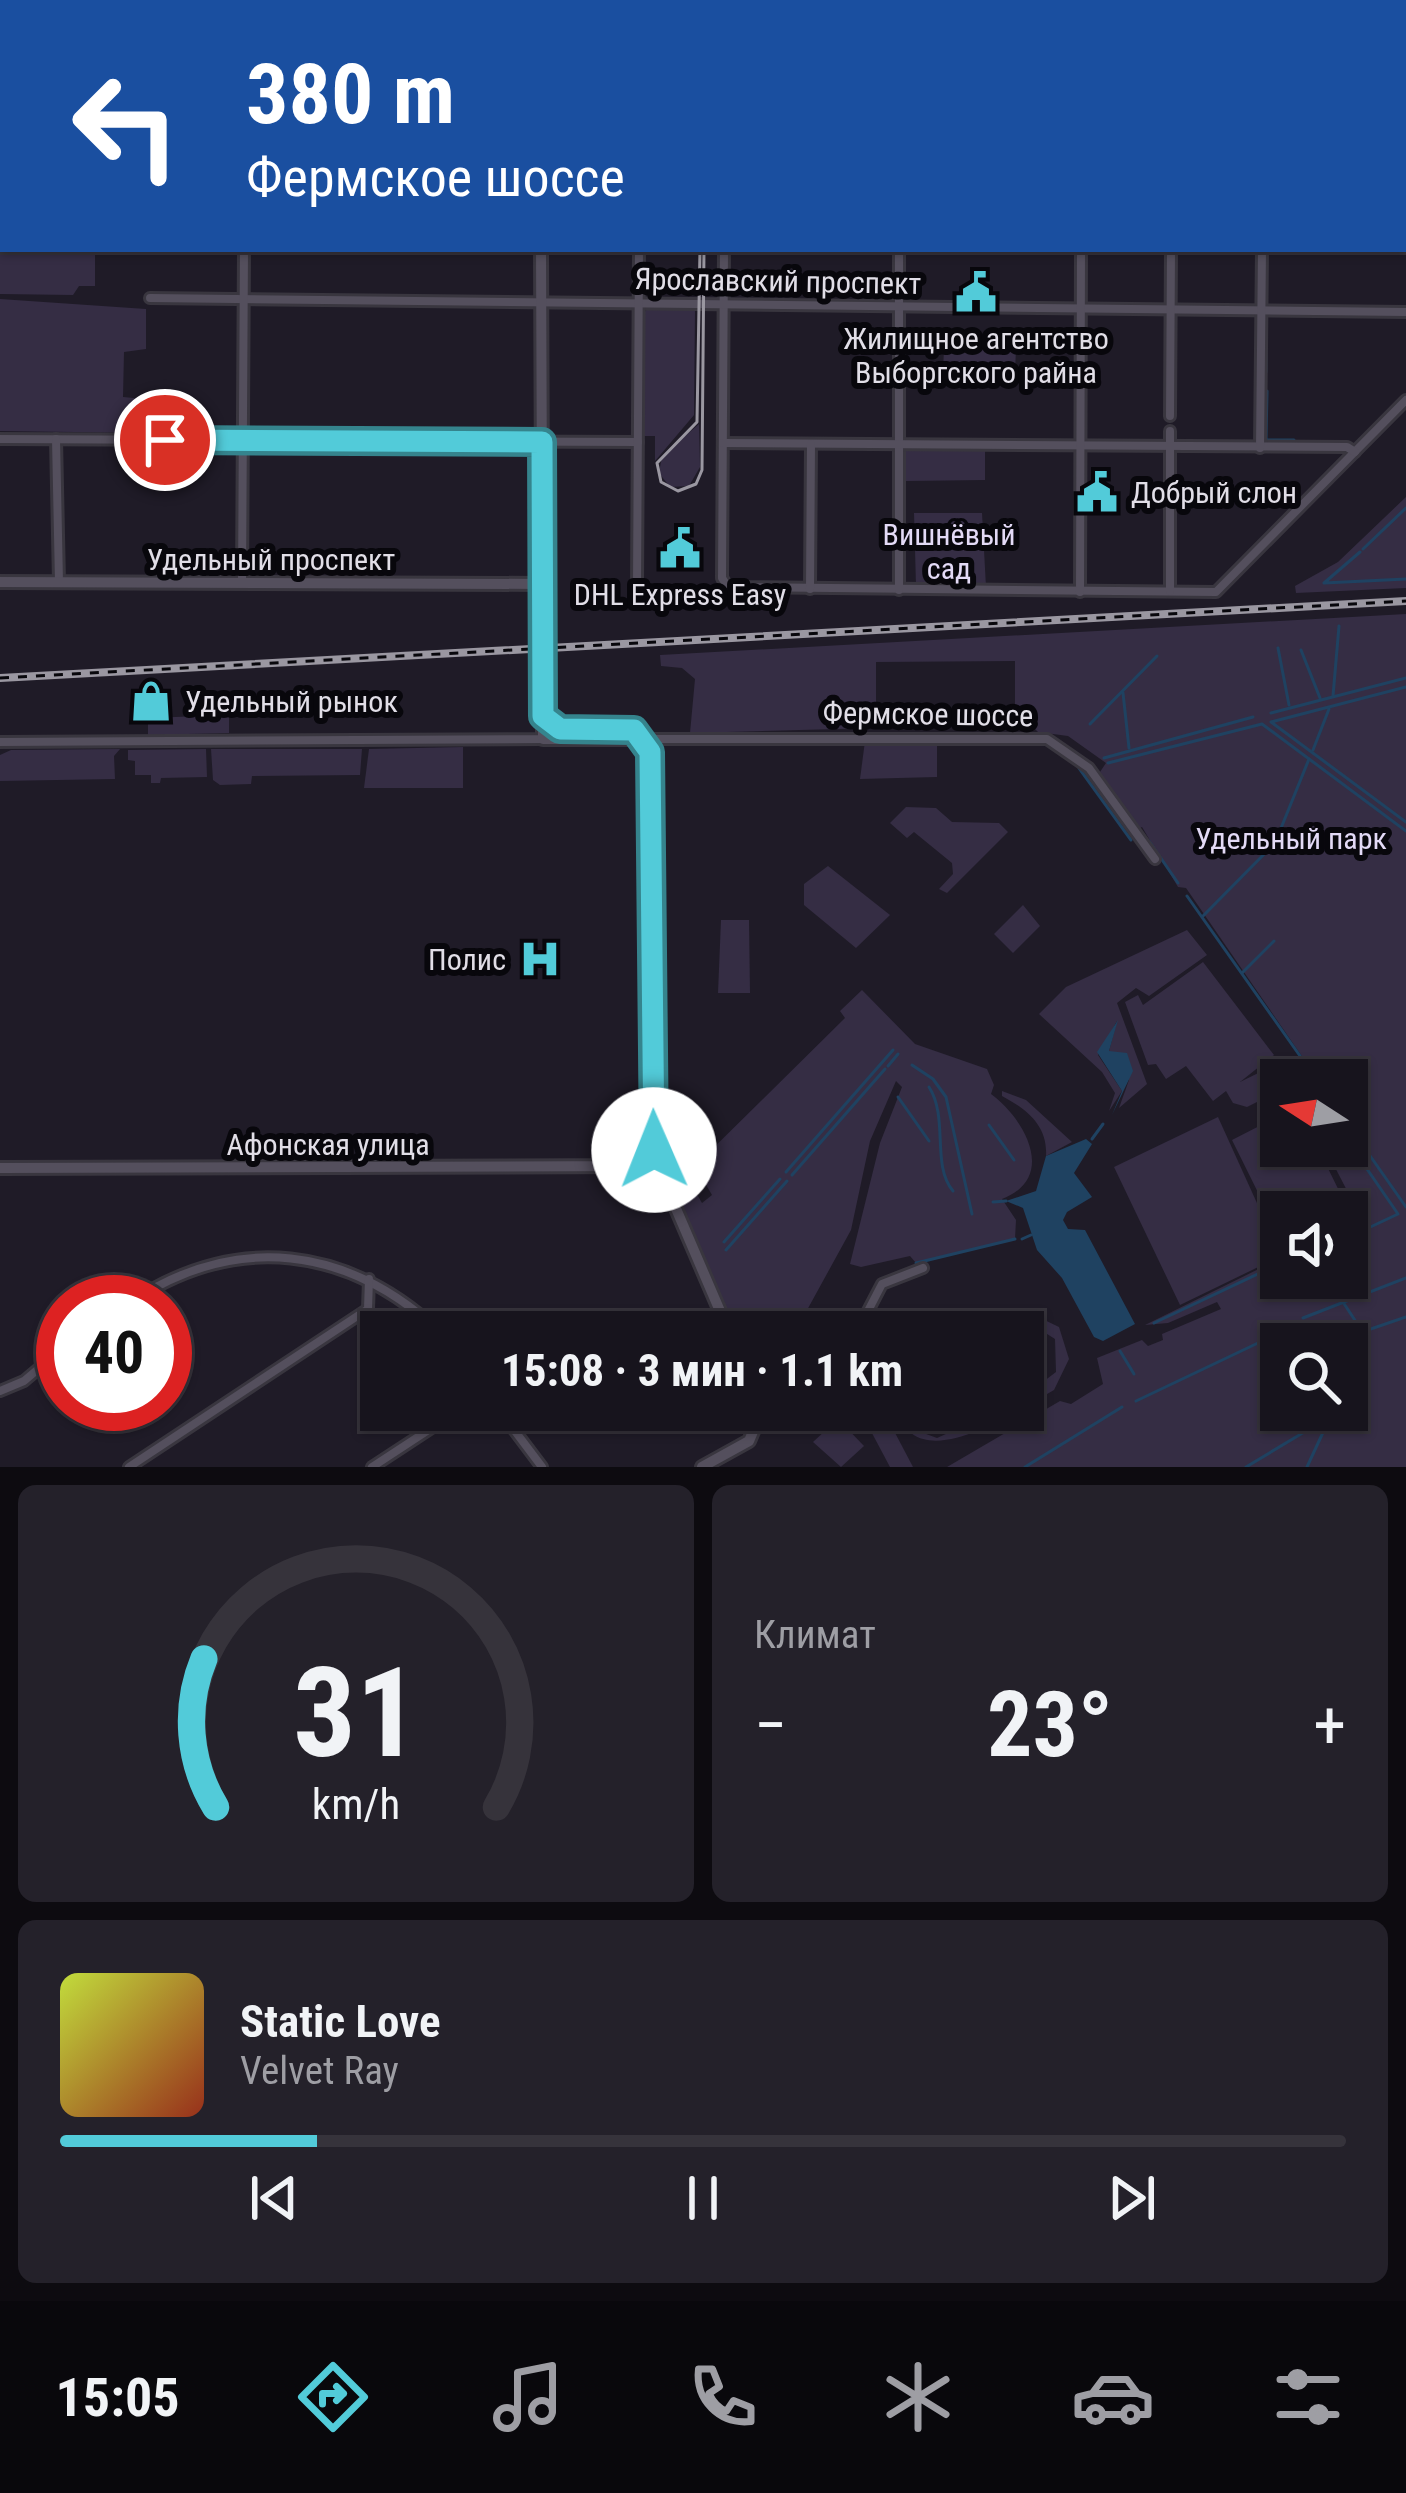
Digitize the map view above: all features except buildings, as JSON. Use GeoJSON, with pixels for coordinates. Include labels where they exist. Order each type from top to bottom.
{"type":"FeatureCollection","features":[{"type":"Feature","properties":{"kind":"street"},"geometry":{"type":"LineString","coordinates":[[242,583],[244,252]]}},
{"type":"Feature","properties":{"kind":"street"},"geometry":{"type":"LineString","coordinates":[[541,252],[543,739]]}},
{"type":"Feature","properties":{"kind":"street"},"geometry":{"type":"LineString","coordinates":[[637,586],[639,252]]}},
{"type":"Feature","properties":{"kind":"street"},"geometry":{"type":"LineString","coordinates":[[724,252],[726,586],[1220,590],[1406,400]]}},
{"type":"Feature","properties":{"kind":"street"},"geometry":{"type":"LineString","coordinates":[[898,252],[899,590]]}},
{"type":"Feature","properties":{"kind":"street"},"geometry":{"type":"LineString","coordinates":[[1080,592],[1081,252]]}},
{"type":"Feature","properties":{"kind":"street"},"geometry":{"type":"LineString","coordinates":[[1170,416],[1171,252]]}},
{"type":"Feature","properties":{"kind":"street"},"geometry":{"type":"LineString","coordinates":[[1260,448],[1262,252]]}},
{"type":"Feature","properties":{"kind":"street","name":"Ярославский проспект"},"geometry":{"type":"LineString","coordinates":[[150,298],[1406,312]]}},
{"type":"Feature","properties":{"kind":"street"},"geometry":{"type":"LineString","coordinates":[[1170,430],[1170,592]]}},
{"type":"Feature","properties":{"kind":"street"},"geometry":{"type":"LineString","coordinates":[[0,439],[638,442]]}},
{"type":"Feature","properties":{"kind":"street"},"geometry":{"type":"LineString","coordinates":[[56,439],[59,582]]}},
{"type":"Feature","properties":{"kind":"street"},"geometry":{"type":"LineString","coordinates":[[723,443],[1354,452]]}},
{"type":"Feature","properties":{"kind":"street"},"geometry":{"type":"LineString","coordinates":[[810,589],[812,444]]}},
{"type":"Feature","properties":{"kind":"street","name":"Удельный проспект"},"geometry":{"type":"LineString","coordinates":[[0,582],[542,584]]}},
{"type":"Feature","properties":{"kind":"street"},"geometry":{"type":"LineString","coordinates":[[543,716],[560,729]]}},
{"type":"Feature","properties":{"kind":"street","name":"Фермское шоссе"},"geometry":{"type":"LineString","coordinates":[[543,739],[560,729],[634,730],[645,739]]}},
{"type":"Feature","properties":{"kind":"street"},"geometry":{"type":"LineString","coordinates":[[645,739],[651,761],[656,1162],[720,1311]]}},
{"type":"Feature","properties":{"kind":"street","name":"Фермское шоссе"},"geometry":{"type":"LineString","coordinates":[[0,742],[1047,739],[1089,767],[1155,859]]}},
{"type":"Feature","properties":{"kind":"street","name":"Афонская улица"},"geometry":{"type":"LineString","coordinates":[[0,1168],[636,1166],[656,1162]]}},
{"type":"Feature","properties":{"kind":"street"},"geometry":{"type":"LineString","coordinates":[[181,1275],[196,1267],[252,1257],[338,1268],[369,1280],[411,1311]]}},
{"type":"Feature","properties":{"kind":"street"},"geometry":{"type":"LineString","coordinates":[[868,1311],[882,1284],[923,1268]]}},
{"type":"Feature","properties":{"kind":"street"},"geometry":{"type":"LineString","coordinates":[[130,1467],[368,1309],[369,1280]]}},
{"type":"Feature","properties":{"kind":"street"},"geometry":{"type":"LineString","coordinates":[[0,1391],[36,1371]]}},
{"type":"Feature","properties":{"kind":"street"},"geometry":{"type":"LineString","coordinates":[[372,1467],[427,1431]]}},
{"type":"Feature","properties":{"kind":"street"},"geometry":{"type":"LineString","coordinates":[[515,1431],[542,1467]]}},
{"type":"Feature","properties":{"kind":"street"},"geometry":{"type":"LineString","coordinates":[[702,1467],[756,1431]]}},
{"type":"Feature","properties":{"kind":"green space"},"geometry":{"type":"Polygon","coordinates":[[[0,252],[95,252],[95,286],[79,286],[73,295],[0,294],[0,252]]]}},
{"type":"Feature","properties":{"kind":"green space"},"geometry":{"type":"Polygon","coordinates":[[[0,299],[146,309],[146,349],[124,352],[123,397],[145,399],[146,433],[0,431],[0,299]]]}},
{"type":"Feature","properties":{"kind":"green space"},"geometry":{"type":"Polygon","coordinates":[[[648,308],[695,309],[694,415],[655,461],[655,436],[642,436],[642,315],[648,308]]]}},
{"type":"Feature","properties":{"kind":"green space"},"geometry":{"type":"Polygon","coordinates":[[[944,348],[1016,348],[1015,373],[943,372],[944,348]]]}},
{"type":"Feature","properties":{"kind":"green space"},"geometry":{"type":"Polygon","coordinates":[[[699,424],[700,467],[689,486],[670,487],[659,473],[662,456],[699,424]]]}},
{"type":"Feature","properties":{"kind":"green space"},"geometry":{"type":"Polygon","coordinates":[[[906,450],[985,451],[985,480],[906,481],[906,450]]]}},
{"type":"Feature","properties":{"kind":"green space"},"geometry":{"type":"Polygon","coordinates":[[[1406,497],[1406,588],[1296,593],[1295,586],[1338,562],[1406,497]]]}},
{"type":"Feature","properties":{"kind":"green space","name":"Вишнёвый сад"},"geometry":{"type":"Polygon","coordinates":[[[914,513],[982,513],[986,587],[916,586],[914,513]]]}},
{"type":"Feature","properties":{"kind":"green space","name":"Удельный парк"},"geometry":{"type":"Polygon","coordinates":[[[1406,614],[1406,1467],[947,1467],[1009,1431],[1044,1431],[1044,1410],[1060,1401],[1071,1404],[1103,1384],[1097,1358],[1142,1340],[1148,1346],[1163,1340],[1162,1334],[1221,1309],[1217,1302],[1168,1323],[1145,1325],[1260,1268],[1260,1299],[1368,1299],[1368,1191],[1347,1191],[1335,1167],[1368,1167],[1368,1059],[1304,1059],[1186,888],[1178,887],[1142,827],[1138,829],[1098,775],[1106,763],[1068,736],[1038,732],[1015,709],[1015,661],[876,662],[876,728],[690,733],[695,679],[682,668],[661,666],[660,655],[1406,614]]]}},
{"type":"Feature","properties":{"kind":"green space"},"geometry":{"type":"Polygon","coordinates":[[[229,715],[229,733],[148,735],[148,718],[229,715]]]}},
{"type":"Feature","properties":{"kind":"green space"},"geometry":{"type":"Polygon","coordinates":[[[937,740],[937,777],[860,779],[865,741],[937,740]]]}},
{"type":"Feature","properties":{"kind":"green space"},"geometry":{"type":"Polygon","coordinates":[[[463,747],[463,788],[364,788],[369,749],[463,747]]]}},
{"type":"Feature","properties":{"kind":"green space"},"geometry":{"type":"Polygon","coordinates":[[[120,749],[114,756],[115,779],[0,781],[0,755],[11,750],[120,749]]]}},
{"type":"Feature","properties":{"kind":"green space"},"geometry":{"type":"Polygon","coordinates":[[[206,749],[207,777],[161,778],[160,783],[151,783],[151,775],[135,775],[135,761],[128,760],[128,750],[206,749]]]}},
{"type":"Feature","properties":{"kind":"green space"},"geometry":{"type":"Polygon","coordinates":[[[211,749],[362,749],[360,775],[252,776],[251,784],[220,785],[213,780],[211,749]]]}},
{"type":"Feature","properties":{"kind":"green space"},"geometry":{"type":"Polygon","coordinates":[[[906,807],[936,808],[952,822],[999,823],[1008,832],[947,893],[939,889],[953,874],[952,863],[914,832],[907,838],[890,823],[906,807]]]}},
{"type":"Feature","properties":{"kind":"green space"},"geometry":{"type":"Polygon","coordinates":[[[828,866],[890,915],[856,948],[804,905],[804,884],[828,866]]]}},
{"type":"Feature","properties":{"kind":"green space"},"geometry":{"type":"Polygon","coordinates":[[[1023,905],[1040,926],[1013,953],[994,934],[1023,905]]]}},
{"type":"Feature","properties":{"kind":"green space"},"geometry":{"type":"Polygon","coordinates":[[[721,920],[749,920],[750,993],[718,993],[721,920]]]}},
{"type":"Feature","properties":{"kind":"green space"},"geometry":{"type":"Polygon","coordinates":[[[1187,930],[1207,955],[1149,996],[1136,988],[1117,1003],[1147,1084],[1119,1108],[1129,1080],[1109,1051],[1117,1021],[1098,1055],[1122,1091],[1109,1111],[1115,1093],[1102,1072],[1039,1014],[1066,987],[1187,930]]]}},
{"type":"Feature","properties":{"kind":"green space"},"geometry":{"type":"Polygon","coordinates":[[[1203,962],[1274,1055],[1260,1059],[1260,1066],[1240,1082],[1260,1072],[1260,1100],[1247,1107],[1233,1103],[1226,1091],[1213,1101],[1186,1066],[1166,1079],[1156,1064],[1148,1065],[1125,1002],[1138,995],[1143,1005],[1203,962]]]}},
{"type":"Feature","properties":{"kind":"green space"},"geometry":{"type":"Polygon","coordinates":[[[862,990],[915,1044],[987,1069],[994,1085],[991,1094],[1014,1117],[1030,1147],[1029,1177],[1002,1199],[1016,1220],[1015,1239],[916,1263],[910,1256],[861,1267],[850,1264],[880,1143],[902,1087],[896,1081],[870,1141],[851,1230],[807,1311],[725,1311],[676,1197],[691,1184],[702,1203],[712,1195],[695,1166],[845,1018],[840,1011],[862,990]]]}},
{"type":"Feature","properties":{"kind":"green space"},"geometry":{"type":"Polygon","coordinates":[[[1002,1091],[1026,1100],[1072,1142],[1046,1156],[1039,1127],[1002,1091]]]}},
{"type":"Feature","properties":{"kind":"green space"},"geometry":{"type":"Polygon","coordinates":[[[1218,1117],[1260,1210],[1260,1266],[1180,1305],[1114,1167],[1218,1117]]]}},
{"type":"Feature","properties":{"kind":"green space"},"geometry":{"type":"Polygon","coordinates":[[[1260,1126],[1260,1167],[1327,1167],[1339,1191],[1260,1191],[1260,1197],[1232,1140],[1260,1126]]]}},
{"type":"Feature","properties":{"kind":"green space"},"geometry":{"type":"Polygon","coordinates":[[[1044,1320],[1059,1327],[1069,1359],[1054,1390],[1044,1396],[1044,1381],[1056,1372],[1055,1339],[1044,1332],[1044,1320]]]}},
{"type":"Feature","properties":{"kind":"green space"},"geometry":{"type":"Polygon","coordinates":[[[825,1431],[850,1431],[864,1446],[841,1467],[813,1442],[825,1431]]]}},
{"type":"Feature","properties":{"kind":"green space"},"geometry":{"type":"Polygon","coordinates":[[[871,1431],[894,1431],[913,1467],[890,1467],[871,1431]]]}},
{"type":"Feature","properties":{"kind":"green space"},"geometry":{"type":"Polygon","coordinates":[[[910,1431],[937,1438],[952,1431],[976,1431],[933,1441],[910,1431]]]}},
{"type":"Feature","properties":{"kind":"water"},"geometry":{"type":"Polygon","coordinates":[[[1118,1020],[1109,1051],[1127,1053],[1133,1071],[1112,1115],[1122,1091],[1097,1052],[1118,1020]]]}},
{"type":"Feature","properties":{"kind":"water"},"geometry":{"type":"Polygon","coordinates":[[[1086,1139],[1092,1144],[1074,1173],[1092,1197],[1067,1212],[1063,1220],[1068,1229],[1085,1230],[1135,1324],[1103,1341],[1094,1337],[1062,1278],[1037,1250],[1023,1208],[1006,1201],[1036,1191],[1046,1156],[1086,1139]]]}},
{"type":"Feature","properties":{"kind":"waterway"},"geometry":{"type":"LineString","coordinates":[[1266,323],[1266,372]]}},
{"type":"Feature","properties":{"kind":"waterway"},"geometry":{"type":"LineString","coordinates":[[1267,391],[1266,440],[1294,440]]}},
{"type":"Feature","properties":{"kind":"waterway"},"geometry":{"type":"LineString","coordinates":[[1363,549],[1406,508]]}},
{"type":"Feature","properties":{"kind":"waterway"},"geometry":{"type":"LineString","coordinates":[[1360,552],[1324,583],[1406,579]]}},
{"type":"Feature","properties":{"kind":"waterway"},"geometry":{"type":"LineString","coordinates":[[1333,696],[1339,626]]}},
{"type":"Feature","properties":{"kind":"waterway"},"geometry":{"type":"LineString","coordinates":[[1278,648],[1289,705]]}},
{"type":"Feature","properties":{"kind":"waterway"},"geometry":{"type":"LineString","coordinates":[[1301,650],[1320,698]]}},
{"type":"Feature","properties":{"kind":"waterway"},"geometry":{"type":"LineString","coordinates":[[1090,724],[1157,656]]}},
{"type":"Feature","properties":{"kind":"waterway"},"geometry":{"type":"LineString","coordinates":[[1271,713],[1406,678]]}},
{"type":"Feature","properties":{"kind":"waterway"},"geometry":{"type":"LineString","coordinates":[[1406,687],[1271,722],[1406,822]]}},
{"type":"Feature","properties":{"kind":"waterway"},"geometry":{"type":"LineString","coordinates":[[1123,693],[1129,748]]}},
{"type":"Feature","properties":{"kind":"waterway"},"geometry":{"type":"LineString","coordinates":[[1313,750],[1329,709]]}},
{"type":"Feature","properties":{"kind":"waterway"},"geometry":{"type":"LineString","coordinates":[[1104,758],[1253,717]]}},
{"type":"Feature","properties":{"kind":"waterway"},"geometry":{"type":"LineString","coordinates":[[1108,763],[1262,724],[1406,831]]}},
{"type":"Feature","properties":{"kind":"waterway"},"geometry":{"type":"LineString","coordinates":[[1203,916],[1275,843],[1309,759]]}},
{"type":"Feature","properties":{"kind":"waterway"},"geometry":{"type":"LineString","coordinates":[[1079,768],[1131,840]]}},
{"type":"Feature","properties":{"kind":"waterway"},"geometry":{"type":"LineString","coordinates":[[1110,789],[1137,826]]}},
{"type":"Feature","properties":{"kind":"waterway"},"geometry":{"type":"LineString","coordinates":[[1149,841],[1178,883]]}},
{"type":"Feature","properties":{"kind":"waterway"},"geometry":{"type":"LineString","coordinates":[[1187,896],[1302,1059]]}},
{"type":"Feature","properties":{"kind":"waterway"},"geometry":{"type":"LineString","coordinates":[[1242,973],[1274,941]]}},
{"type":"Feature","properties":{"kind":"waterway"},"geometry":{"type":"LineString","coordinates":[[786,1172],[893,1050]]}},
{"type":"Feature","properties":{"kind":"waterway"},"geometry":{"type":"LineString","coordinates":[[888,1066],[898,1054]]}},
{"type":"Feature","properties":{"kind":"waterway"},"geometry":{"type":"LineString","coordinates":[[912,1065],[933,1079],[946,1097],[972,1214]]}},
{"type":"Feature","properties":{"kind":"waterway"},"geometry":{"type":"LineString","coordinates":[[792,1175],[885,1069]]}},
{"type":"Feature","properties":{"kind":"waterway"},"geometry":{"type":"LineString","coordinates":[[929,1087],[938,1113],[943,1168],[953,1191]]}},
{"type":"Feature","properties":{"kind":"waterway"},"geometry":{"type":"LineString","coordinates":[[898,1097],[929,1141]]}},
{"type":"Feature","properties":{"kind":"waterway"},"geometry":{"type":"LineString","coordinates":[[1092,1139],[1103,1124]]}},
{"type":"Feature","properties":{"kind":"waterway"},"geometry":{"type":"LineString","coordinates":[[989,1125],[1014,1160]]}},
{"type":"Feature","properties":{"kind":"waterway"},"geometry":{"type":"LineString","coordinates":[[1368,1153],[1406,1207]]}},
{"type":"Feature","properties":{"kind":"waterway"},"geometry":{"type":"LineString","coordinates":[[1366,1167],[1398,1214],[1368,1228]]}},
{"type":"Feature","properties":{"kind":"waterway"},"geometry":{"type":"LineString","coordinates":[[724,1242],[780,1179]]}},
{"type":"Feature","properties":{"kind":"waterway"},"geometry":{"type":"LineString","coordinates":[[726,1250],[787,1181]]}},
{"type":"Feature","properties":{"kind":"waterway"},"geometry":{"type":"LineString","coordinates":[[993,1202],[1006,1201]]}},
{"type":"Feature","properties":{"kind":"waterway"},"geometry":{"type":"LineString","coordinates":[[1022,1239],[1031,1235]]}},
{"type":"Feature","properties":{"kind":"waterway"},"geometry":{"type":"LineString","coordinates":[[916,1263],[1015,1239]]}},
{"type":"Feature","properties":{"kind":"waterway"},"geometry":{"type":"LineString","coordinates":[[1154,1323],[1260,1273]]}},
{"type":"Feature","properties":{"kind":"waterway"},"geometry":{"type":"LineString","coordinates":[[1303,1318],[1406,1278]]}},
{"type":"Feature","properties":{"kind":"waterway"},"geometry":{"type":"LineString","coordinates":[[1341,1299],[1357,1323]]}},
{"type":"Feature","properties":{"kind":"waterway"},"geometry":{"type":"LineString","coordinates":[[1368,1330],[1406,1317]]}},
{"type":"Feature","properties":{"kind":"waterway"},"geometry":{"type":"LineString","coordinates":[[1136,1401],[1260,1346]]}},
{"type":"Feature","properties":{"kind":"waterway"},"geometry":{"type":"LineString","coordinates":[[1120,1351],[1134,1374]]}},
{"type":"Feature","properties":{"kind":"waterway"},"geometry":{"type":"LineString","coordinates":[[1025,1467],[1122,1407]]}},
{"type":"Feature","properties":{"kind":"waterway"},"geometry":{"type":"LineString","coordinates":[[1246,1467],[1306,1431]]}},
{"type":"Feature","properties":{"kind":"waterway"},"geometry":{"type":"LineString","coordinates":[[1307,1467],[1324,1431]]}},
{"type":"Feature","properties":{"kind":"tram line"},"geometry":{"type":"LineString","coordinates":[[700,252],[697,422],[657,463],[661,482],[678,491],[696,484],[702,470],[704,252]]}},
{"type":"Feature","properties":{"kind":"railway"},"geometry":{"type":"LineString","coordinates":[[0,678],[1406,601]]}},
{"type":"Feature","properties":{"kind":"place","name":"Жилищное агентство Выборгского райна"},"geometry":{"type":"Point","coordinates":[976,292]}},
{"type":"Feature","properties":{"kind":"place","name":"Добрый слон"},"geometry":{"type":"Point","coordinates":[1097,492]}},
{"type":"Feature","properties":{"kind":"place","name":"DHL Express Easy"},"geometry":{"type":"Point","coordinates":[680,548]}},
{"type":"Feature","properties":{"kind":"place","name":"Удельный рынок"},"geometry":{"type":"Point","coordinates":[151,701]}},
{"type":"Feature","properties":{"kind":"place","name":"Полис"},"geometry":{"type":"Point","coordinates":[540,959]}},
{"type":"Feature","properties":{"kind":"route"},"geometry":{"type":"LineString","coordinates":[[165,440],[542,442],[543,716],[560,729],[634,730],[649,744],[654,1150]]}}]}
